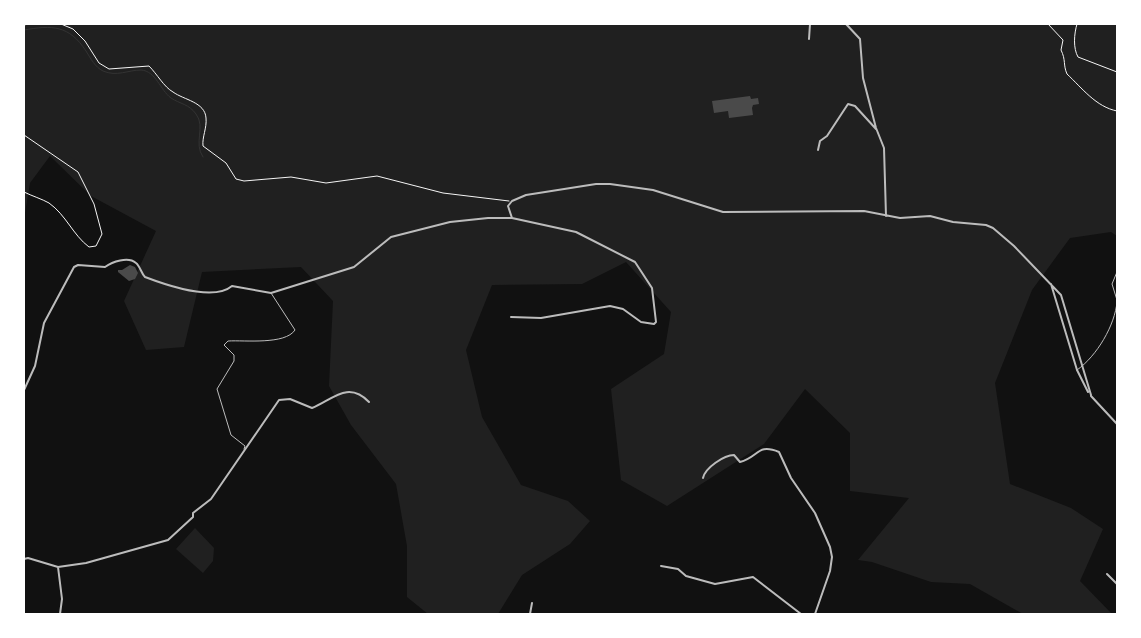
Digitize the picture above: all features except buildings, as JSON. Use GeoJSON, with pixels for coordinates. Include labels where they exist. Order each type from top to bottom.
{"type":"FeatureCollection","features":[{"type":"Feature","properties":{"kind":"street"},"geometry":{"type":"LineString","coordinates":[[809,39],[810,24]]}},
{"type":"Feature","properties":{"kind":"street"},"geometry":{"type":"LineString","coordinates":[[846,24],[860,39],[863,78],[876,129],[884,148],[887,195],[886,216]]}},
{"type":"Feature","properties":{"kind":"street"},"geometry":{"type":"LineString","coordinates":[[818,150],[820,141],[827,136],[848,104],[855,106],[876,129]]}},
{"type":"Feature","properties":{"kind":"street"},"geometry":{"type":"LineString","coordinates":[[512,218],[508,206],[526,195],[596,184],[610,184],[653,190],[723,212],[846,210],[900,218],[930,216],[953,222],[986,225],[1003,237],[1050,282],[1060,295],[1090,395]]}},
{"type":"Feature","properties":{"kind":"street"},"geometry":{"type":"LineString","coordinates":[[24,390],[35,366],[44,323],[74,267],[84,264],[105,267],[112,262],[131,260],[138,264],[145,277],[180,289],[223,292],[232,286],[271,293],[354,267],[391,237],[450,222],[488,218],[512,218],[576,232],[635,262],[652,288],[656,322],[654,324],[641,322],[622,309],[610,306],[541,318],[511,317]]}},
{"type":"Feature","properties":{"kind":"street"},"geometry":{"type":"LineString","coordinates":[[1050,282],[1081,382],[1090,395],[1117,424]]}},
{"type":"Feature","properties":{"kind":"street"},"geometry":{"type":"LineString","coordinates":[[24,559],[28,558],[58,567],[86,563],[154,545],[175,535],[194,513],[211,499],[279,400],[290,399],[312,408],[332,396],[352,393],[362,395],[369,402]]}},
{"type":"Feature","properties":{"kind":"street"},"geometry":{"type":"LineString","coordinates":[[703,478],[705,472],[729,455],[734,455],[740,462],[762,448],[770,448],[779,452],[791,478],[815,513],[830,547],[832,557],[822,598],[815,609],[815,614]]}},
{"type":"Feature","properties":{"kind":"street"},"geometry":{"type":"LineString","coordinates":[[661,566],[678,569],[686,576],[715,584],[753,577],[801,614]]}},
{"type":"Feature","properties":{"kind":"street"},"geometry":{"type":"LineString","coordinates":[[58,567],[62,599],[60,614]]}},
{"type":"Feature","properties":{"kind":"street"},"geometry":{"type":"LineString","coordinates":[[1107,574],[1117,584]]}},
{"type":"Feature","properties":{"kind":"street"},"geometry":{"type":"LineString","coordinates":[[530,614],[532,603]]}},
{"type":"Feature","properties":{"kind":"lane"},"geometry":{"type":"LineString","coordinates":[[1077,370],[1103,340],[1113,319],[1117,301],[1112,284],[1117,272]]}},
{"type":"Feature","properties":{"kind":"lane"},"geometry":{"type":"LineString","coordinates":[[244,449],[245,446],[231,435],[228,420],[218,396],[219,385],[234,362],[234,355],[224,345],[228,341],[279,339],[291,336],[295,330],[271,293]]}},
{"type":"Feature","properties":{"kind":"path"},"geometry":{"type":"LineString","coordinates":[[24,25],[29,24]]}},
{"type":"Feature","properties":{"kind":"path"},"geometry":{"type":"LineString","coordinates":[[61,24],[73,30],[85,40],[99,63],[109,69],[149,66],[172,92],[195,102],[202,109],[206,118],[202,136],[203,146],[226,163],[236,178],[244,181],[291,177],[326,183],[377,176],[444,193],[512,202]]}},
{"type":"Feature","properties":{"kind":"path"},"geometry":{"type":"LineString","coordinates":[[1048,24],[1063,40],[1061,50],[1066,59],[1065,68],[1067,74],[1096,102],[1107,109],[1117,111]]}},
{"type":"Feature","properties":{"kind":"path"},"geometry":{"type":"LineString","coordinates":[[1077,24],[1074,33],[1078,57],[1117,72]]}},
{"type":"Feature","properties":{"kind":"path"},"geometry":{"type":"LineString","coordinates":[[24,136],[78,172],[94,204],[102,234],[96,246],[89,247],[81,241],[70,226],[48,203],[24,192]]}},
{"type":"Feature","properties":{"kind":"shaded area"},"geometry":{"type":"Polygon","coordinates":[[[24,24],[1117,24],[1117,236],[1111,232],[1070,238],[1032,290],[995,383],[1010,484],[1071,508],[1103,529],[1080,581],[1112,614],[1023,614],[970,584],[931,582],[872,562],[858,560],[909,498],[850,491],[850,433],[805,389],[764,444],[667,506],[621,480],[611,389],[664,354],[671,312],[626,262],[582,284],[492,285],[466,350],[482,417],[521,485],[568,501],[590,521],[570,544],[522,575],[498,614],[428,614],[407,597],[407,546],[396,484],[351,425],[329,386],[333,301],[301,267],[202,272],[184,347],[146,350],[124,301],[156,231],[91,196],[50,156],[30,183],[24,219],[24,24]]]}},
{"type":"Feature","properties":{"kind":"shaded area"},"geometry":{"type":"Polygon","coordinates":[[[195,528],[214,548],[213,561],[203,573],[176,549],[195,528]]]}},
{"type":"Feature","properties":{"kind":"waterway"},"geometry":{"type":"LineString","coordinates":[[24,30],[51,28],[66,32],[80,42],[95,65],[108,73],[136,70],[146,71],[154,77],[167,95],[187,106],[196,114],[200,124],[199,146],[203,157]]}}]}
